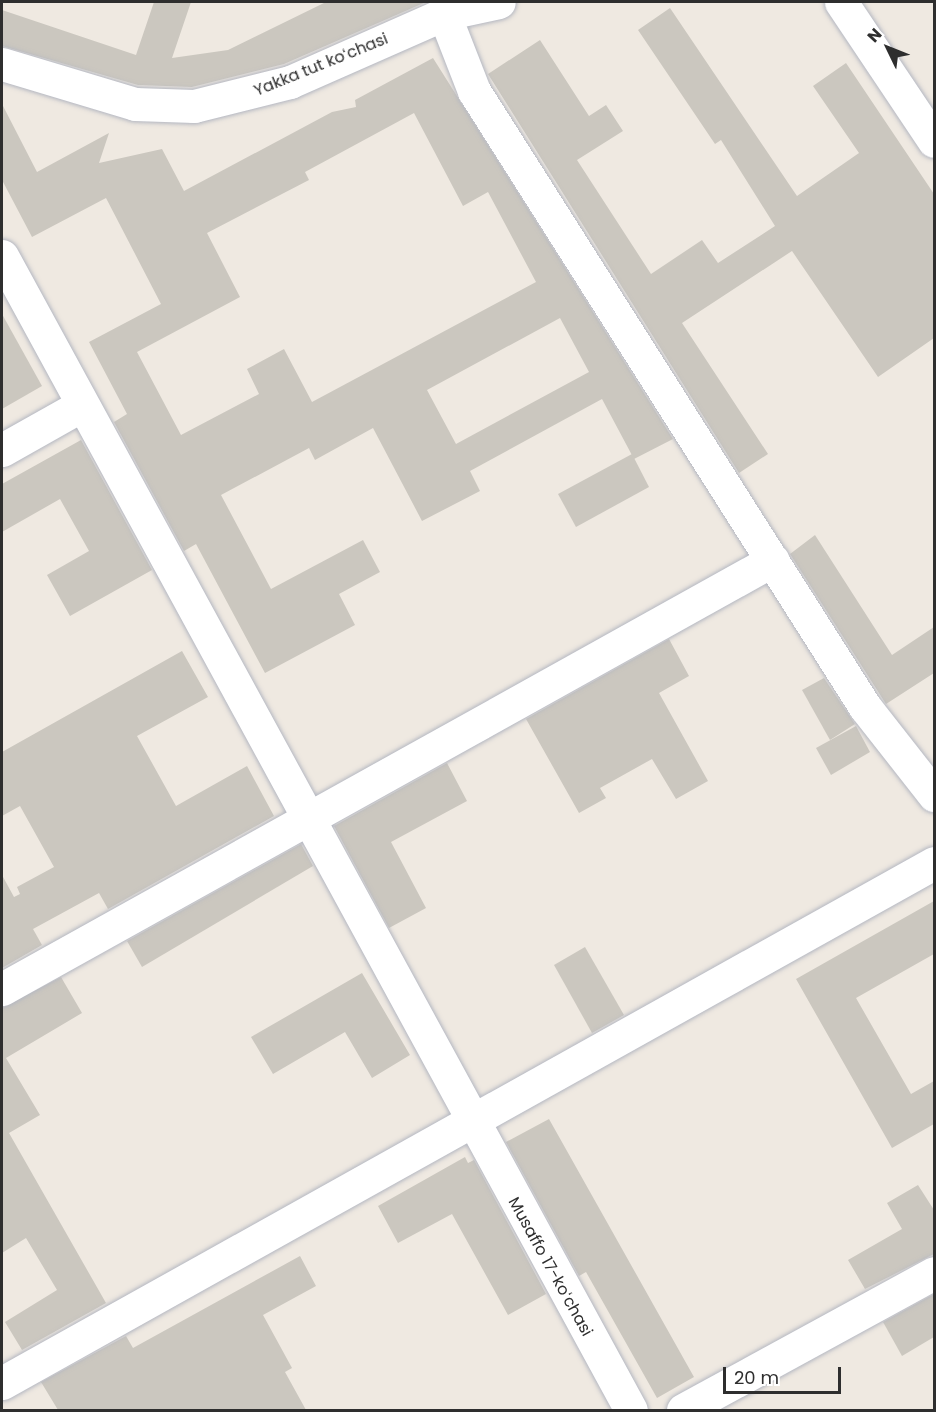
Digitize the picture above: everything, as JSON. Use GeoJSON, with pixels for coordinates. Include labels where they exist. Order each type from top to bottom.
{"type":"FeatureCollection","features":[{"type":"Feature","properties":{"kind":"street","name":"Yakka tut koʻchasi"},"geometry":{"type":"LineString","coordinates":[[2,64],[135,104],[194,106],[290,82],[444,14],[499,2]]}},
{"type":"Feature","properties":{"kind":"street"},"geometry":{"type":"LineString","coordinates":[[841,2],[934,141]]}},
{"type":"Feature","properties":{"kind":"street"},"geometry":{"type":"LineString","coordinates":[[444,14],[474,91],[866,707],[934,795]]}},
{"type":"Feature","properties":{"kind":"street","name":"Musaffo 17-koʻchasi"},"geometry":{"type":"LineString","coordinates":[[2,256],[470,1123],[631,1410]]}},
{"type":"Feature","properties":{"kind":"street"},"geometry":{"type":"LineString","coordinates":[[2,450],[82,405]]}},
{"type":"Feature","properties":{"kind":"street"},"geometry":{"type":"LineString","coordinates":[[2,989],[772,560]]}},
{"type":"Feature","properties":{"kind":"street"},"geometry":{"type":"LineString","coordinates":[[2,1383],[934,863]]}},
{"type":"Feature","properties":{"kind":"street"},"geometry":{"type":"LineString","coordinates":[[683,1410],[934,1273]]}},
{"type":"Feature","properties":{"kind":"building"},"geometry":{"type":"Polygon","coordinates":[[[154,2],[191,2],[172,58],[228,50],[326,2],[426,2],[284,64],[192,87],[138,85],[2,46],[2,10],[136,55],[154,2]]]}},
{"type":"Feature","properties":{"kind":"building"},"geometry":{"type":"Polygon","coordinates":[[[670,8],[797,196],[859,153],[813,86],[846,63],[934,194],[934,338],[878,377],[792,251],[682,323],[768,454],[739,473],[488,74],[540,40],[589,116],[606,105],[623,131],[577,160],[651,274],[702,240],[718,263],[775,226],[721,140],[715,144],[638,30],[670,8]]]}},
{"type":"Feature","properties":{"kind":"building"},"geometry":{"type":"Polygon","coordinates":[[[433,58],[673,439],[634,459],[602,399],[470,471],[480,491],[422,521],[373,428],[315,460],[309,448],[221,495],[271,589],[363,540],[380,572],[339,594],[355,625],[265,673],[196,544],[184,551],[114,422],[127,414],[89,342],[161,304],[106,198],[32,237],[2,180],[2,104],[37,172],[109,133],[99,163],[162,149],[184,191],[332,112],[356,107],[355,100],[433,58]],[[414,113],[305,172],[309,180],[207,233],[240,297],[137,352],[181,435],[259,394],[247,369],[284,349],[312,402],[536,282],[488,192],[463,206],[414,113]],[[560,318],[427,390],[456,444],[589,372],[560,318]]]}},
{"type":"Feature","properties":{"kind":"building"},"geometry":{"type":"Polygon","coordinates":[[[2,314],[42,386],[2,409],[2,314]]]}},
{"type":"Feature","properties":{"kind":"building"},"geometry":{"type":"Polygon","coordinates":[[[81,440],[152,570],[70,616],[47,575],[89,551],[60,499],[2,532],[2,484],[81,440]]]}},
{"type":"Feature","properties":{"kind":"building"},"geometry":{"type":"Polygon","coordinates":[[[632,454],[649,487],[576,527],[558,494],[632,454]]]}},
{"type":"Feature","properties":{"kind":"building"},"geometry":{"type":"Polygon","coordinates":[[[815,535],[892,655],[934,627],[934,673],[886,704],[790,554],[815,535]]]}},
{"type":"Feature","properties":{"kind":"building"},"geometry":{"type":"Polygon","coordinates":[[[669,639],[689,676],[659,693],[708,781],[676,799],[652,759],[600,788],[606,798],[579,813],[526,719],[669,639]]]}},
{"type":"Feature","properties":{"kind":"building"},"geometry":{"type":"Polygon","coordinates":[[[182,651],[208,697],[137,736],[176,806],[247,766],[274,816],[108,909],[99,893],[33,929],[42,945],[2,968],[2,875],[14,897],[20,894],[17,887],[54,867],[20,806],[2,816],[2,752],[182,651]]]}},
{"type":"Feature","properties":{"kind":"building"},"geometry":{"type":"Polygon","coordinates":[[[824,678],[855,724],[830,740],[802,690],[824,678]]]}},
{"type":"Feature","properties":{"kind":"building"},"geometry":{"type":"Polygon","coordinates":[[[856,726],[870,752],[831,775],[816,748],[856,726]]]}},
{"type":"Feature","properties":{"kind":"building"},"geometry":{"type":"Polygon","coordinates":[[[447,763],[467,801],[391,842],[426,908],[389,928],[334,826],[447,763]]]}},
{"type":"Feature","properties":{"kind":"building"},"geometry":{"type":"Polygon","coordinates":[[[301,844],[313,866],[142,967],[127,941],[301,844]]]}},
{"type":"Feature","properties":{"kind":"building"},"geometry":{"type":"Polygon","coordinates":[[[934,901],[934,954],[856,998],[911,1094],[934,1081],[934,1124],[892,1148],[796,979],[934,901]]]}},
{"type":"Feature","properties":{"kind":"building"},"geometry":{"type":"Polygon","coordinates":[[[585,947],[624,1015],[592,1033],[554,965],[585,947]]]}},
{"type":"Feature","properties":{"kind":"building"},"geometry":{"type":"Polygon","coordinates":[[[362,973],[410,1055],[372,1078],[345,1032],[273,1074],[251,1037],[362,973]]]}},
{"type":"Feature","properties":{"kind":"building"},"geometry":{"type":"Polygon","coordinates":[[[61,977],[82,1013],[6,1058],[40,1115],[9,1133],[106,1303],[22,1350],[5,1322],[57,1290],[26,1238],[2,1253],[2,1008],[61,977]]]}},
{"type":"Feature","properties":{"kind":"building"},"geometry":{"type":"Polygon","coordinates":[[[549,1119],[694,1377],[657,1398],[586,1272],[579,1276],[506,1142],[549,1119]]]}},
{"type":"Feature","properties":{"kind":"building"},"geometry":{"type":"Polygon","coordinates":[[[465,1157],[468,1163],[474,1160],[546,1294],[508,1315],[452,1214],[398,1243],[378,1206],[465,1157]]]}},
{"type":"Feature","properties":{"kind":"building"},"geometry":{"type":"Polygon","coordinates":[[[918,1185],[934,1210],[934,1254],[865,1289],[848,1260],[902,1229],[887,1203],[918,1185]]]}},
{"type":"Feature","properties":{"kind":"building"},"geometry":{"type":"Polygon","coordinates":[[[300,1256],[316,1286],[263,1315],[292,1368],[285,1372],[306,1410],[58,1410],[41,1382],[126,1336],[133,1348],[300,1256]]]}},
{"type":"Feature","properties":{"kind":"building"},"geometry":{"type":"Polygon","coordinates":[[[934,1294],[934,1337],[902,1356],[883,1322],[934,1294]]]}}]}
